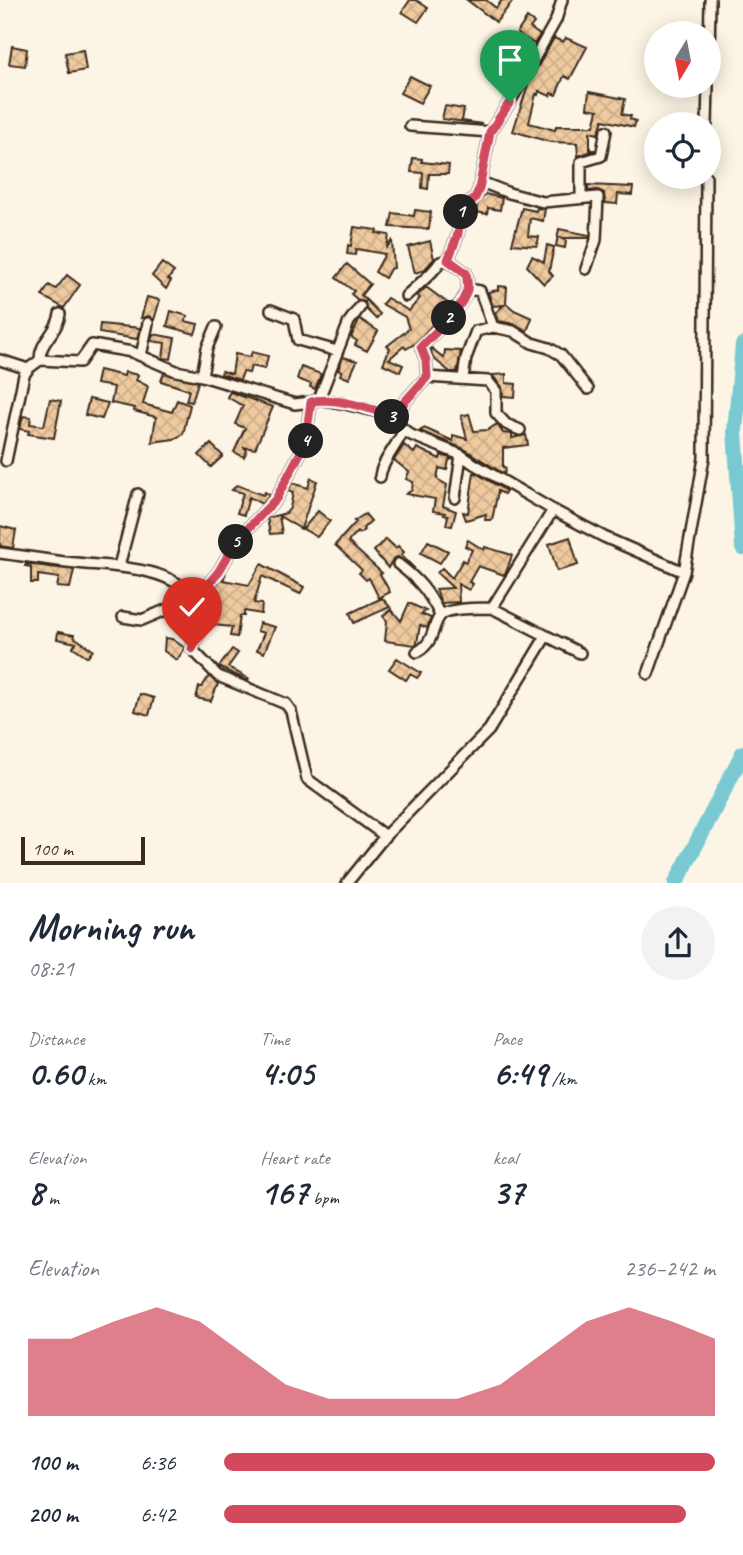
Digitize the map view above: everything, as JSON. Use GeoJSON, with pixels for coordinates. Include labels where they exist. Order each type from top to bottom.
{"type":"FeatureCollection","features":[{"type":"Feature","properties":{"kind":"street"},"geometry":{"type":"LineString","coordinates":[[448,260],[458,234],[461,210],[475,198],[481,182],[490,132],[556,20],[562,0]]}},
{"type":"Feature","properties":{"kind":"street"},"geometry":{"type":"LineString","coordinates":[[710,0],[710,21]]}},
{"type":"Feature","properties":{"kind":"street"},"geometry":{"type":"LineString","coordinates":[[410,126],[490,132]]}},
{"type":"Feature","properties":{"kind":"street"},"geometry":{"type":"LineString","coordinates":[[581,198],[580,162],[601,156],[606,131]]}},
{"type":"Feature","properties":{"kind":"street"},"geometry":{"type":"LineString","coordinates":[[481,182],[542,202],[595,196],[599,200],[596,240],[586,269]]}},
{"type":"Feature","properties":{"kind":"street"},"geometry":{"type":"LineString","coordinates":[[648,674],[684,572],[704,458],[706,189]]}},
{"type":"Feature","properties":{"kind":"street"},"geometry":{"type":"LineString","coordinates":[[391,417],[427,377],[426,360],[421,347],[461,303],[468,289],[466,273],[448,260],[440,262],[436,269],[406,296]]}},
{"type":"Feature","properties":{"kind":"street"},"geometry":{"type":"LineString","coordinates":[[468,289],[480,291],[493,327]]}},
{"type":"Feature","properties":{"kind":"street"},"geometry":{"type":"LineString","coordinates":[[123,617],[142,620],[202,592],[219,571],[237,540],[276,499],[305,444],[315,400],[349,322],[360,307]]}},
{"type":"Feature","properties":{"kind":"street"},"geometry":{"type":"LineString","coordinates":[[271,310],[294,319],[296,338],[299,340],[337,351]]}},
{"type":"Feature","properties":{"kind":"street"},"geometry":{"type":"LineString","coordinates":[[40,360],[40,351],[59,324],[60,314]]}},
{"type":"Feature","properties":{"kind":"street"},"geometry":{"type":"LineString","coordinates":[[141,356],[148,323]]}},
{"type":"Feature","properties":{"kind":"street"},"geometry":{"type":"LineString","coordinates":[[202,376],[207,348],[216,327]]}},
{"type":"Feature","properties":{"kind":"street"},"geometry":{"type":"LineString","coordinates":[[463,378],[475,331],[493,327],[513,331],[532,343],[561,355],[589,389]]}},
{"type":"Feature","properties":{"kind":"street"},"geometry":{"type":"LineString","coordinates":[[6,461],[24,375],[28,369],[40,360],[80,362],[92,345],[132,352],[176,371],[202,376],[295,404],[315,400],[359,407],[391,417],[424,442],[461,454],[553,510],[604,537],[684,572]]}},
{"type":"Feature","properties":{"kind":"street"},"geometry":{"type":"LineString","coordinates":[[0,360],[28,369]]}},
{"type":"Feature","properties":{"kind":"street"},"geometry":{"type":"LineString","coordinates":[[427,377],[488,382],[496,391],[496,413],[506,424],[520,430]]}},
{"type":"Feature","properties":{"kind":"street"},"geometry":{"type":"LineString","coordinates":[[380,477],[383,465],[399,443],[404,429]]}},
{"type":"Feature","properties":{"kind":"street"},"geometry":{"type":"LineString","coordinates":[[455,498],[461,454]]}},
{"type":"Feature","properties":{"kind":"street"},"geometry":{"type":"LineString","coordinates":[[119,566],[138,494]]}},
{"type":"Feature","properties":{"kind":"street"},"geometry":{"type":"LineString","coordinates":[[492,608],[553,510]]}},
{"type":"Feature","properties":{"kind":"street"},"geometry":{"type":"LineString","coordinates":[[0,553],[119,566],[172,579],[185,587],[206,618],[192,649],[218,676],[286,704],[291,711],[307,779],[385,836]]}},
{"type":"Feature","properties":{"kind":"street"},"geometry":{"type":"LineString","coordinates":[[398,564],[419,580],[440,615]]}},
{"type":"Feature","properties":{"kind":"street"},"geometry":{"type":"LineString","coordinates":[[417,653],[428,644],[440,615],[446,612],[492,608],[580,653]]}},
{"type":"Feature","properties":{"kind":"street"},"geometry":{"type":"LineString","coordinates":[[347,883],[385,836],[489,730],[546,636]]}},
{"type":"Feature","properties":{"kind":"building"},"geometry":{"type":"Polygon","coordinates":[[[410,0],[416,0],[428,8],[418,22],[402,12],[410,0]]]}},
{"type":"Feature","properties":{"kind":"building"},"geometry":{"type":"Polygon","coordinates":[[[467,0],[486,0],[496,8],[502,0],[514,0],[496,22],[467,0]]]}},
{"type":"Feature","properties":{"kind":"building"},"geometry":{"type":"Polygon","coordinates":[[[527,18],[534,23],[530,28],[540,35],[534,44],[517,33],[527,18]]]}},
{"type":"Feature","properties":{"kind":"building"},"geometry":{"type":"Polygon","coordinates":[[[554,38],[563,42],[566,38],[587,47],[570,79],[564,76],[556,95],[551,93],[550,96],[539,91],[538,95],[536,94],[529,123],[555,130],[556,126],[594,126],[598,110],[587,108],[589,92],[625,99],[622,114],[631,116],[630,119],[636,121],[634,127],[603,120],[598,134],[590,132],[590,150],[595,150],[578,156],[577,143],[550,142],[513,131],[529,82],[554,38]]]}},
{"type":"Feature","properties":{"kind":"building"},"geometry":{"type":"Polygon","coordinates":[[[12,46],[27,49],[25,66],[9,64],[12,46]]]}},
{"type":"Feature","properties":{"kind":"building"},"geometry":{"type":"Polygon","coordinates":[[[83,50],[86,70],[69,73],[65,53],[83,50]]]}},
{"type":"Feature","properties":{"kind":"building"},"geometry":{"type":"Polygon","coordinates":[[[410,76],[430,86],[420,103],[400,93],[410,76]]]}},
{"type":"Feature","properties":{"kind":"building"},"geometry":{"type":"Polygon","coordinates":[[[445,106],[464,109],[462,121],[482,124],[442,119],[445,106]]]}},
{"type":"Feature","properties":{"kind":"building"},"geometry":{"type":"Polygon","coordinates":[[[413,158],[422,159],[422,162],[449,165],[448,174],[429,174],[428,189],[422,188],[423,173],[411,172],[413,158]]]}},
{"type":"Feature","properties":{"kind":"building"},"geometry":{"type":"Polygon","coordinates":[[[588,185],[633,187],[632,195],[618,194],[617,204],[605,203],[604,193],[598,190],[588,191],[588,185]]]}},
{"type":"Feature","properties":{"kind":"building"},"geometry":{"type":"Polygon","coordinates":[[[485,194],[502,198],[500,210],[488,208],[487,214],[476,212],[477,205],[485,194]]]}},
{"type":"Feature","properties":{"kind":"building"},"geometry":{"type":"Polygon","coordinates":[[[522,208],[536,211],[537,208],[545,209],[543,221],[530,218],[528,236],[539,237],[537,246],[512,244],[522,208]]]}},
{"type":"Feature","properties":{"kind":"building"},"geometry":{"type":"Polygon","coordinates":[[[415,210],[431,212],[429,229],[390,227],[393,213],[414,216],[415,210]]]}},
{"type":"Feature","properties":{"kind":"building"},"geometry":{"type":"Polygon","coordinates":[[[354,227],[377,230],[376,233],[389,235],[387,247],[392,241],[394,268],[390,269],[385,278],[375,272],[385,254],[356,249],[355,255],[347,254],[354,227]]]}},
{"type":"Feature","properties":{"kind":"building"},"geometry":{"type":"Polygon","coordinates":[[[559,229],[589,235],[589,238],[561,238],[566,241],[565,248],[556,246],[559,229]]]}},
{"type":"Feature","properties":{"kind":"building"},"geometry":{"type":"Polygon","coordinates":[[[430,241],[434,259],[424,270],[415,273],[408,247],[430,241]]]}},
{"type":"Feature","properties":{"kind":"building"},"geometry":{"type":"Polygon","coordinates":[[[547,245],[554,247],[549,271],[553,276],[544,284],[527,266],[532,256],[544,262],[547,245]]]}},
{"type":"Feature","properties":{"kind":"building"},"geometry":{"type":"Polygon","coordinates":[[[162,263],[174,272],[168,279],[171,281],[166,289],[152,276],[162,263]]]}},
{"type":"Feature","properties":{"kind":"building"},"geometry":{"type":"Polygon","coordinates":[[[347,264],[370,284],[361,295],[380,314],[376,319],[366,309],[365,302],[358,300],[351,294],[354,291],[336,278],[347,264]]]}},
{"type":"Feature","properties":{"kind":"building"},"geometry":{"type":"Polygon","coordinates":[[[67,275],[80,285],[64,308],[42,296],[49,285],[56,289],[67,275]]]}},
{"type":"Feature","properties":{"kind":"building"},"geometry":{"type":"Polygon","coordinates":[[[498,286],[507,287],[506,303],[532,318],[527,331],[515,324],[498,321],[495,313],[504,305],[493,306],[488,292],[498,290],[498,286]]]}},
{"type":"Feature","properties":{"kind":"building"},"geometry":{"type":"Polygon","coordinates":[[[426,287],[449,304],[452,303],[416,343],[406,349],[404,346],[389,359],[403,365],[400,372],[383,364],[390,348],[387,346],[409,329],[405,317],[382,304],[387,298],[409,311],[420,298],[417,296],[426,287]]]}},
{"type":"Feature","properties":{"kind":"building"},"geometry":{"type":"Polygon","coordinates":[[[147,297],[160,300],[154,320],[149,316],[141,318],[147,297]]]}},
{"type":"Feature","properties":{"kind":"building"},"geometry":{"type":"Polygon","coordinates":[[[171,311],[188,316],[185,321],[198,324],[195,334],[167,326],[171,311]]]}},
{"type":"Feature","properties":{"kind":"building"},"geometry":{"type":"Polygon","coordinates":[[[360,319],[378,331],[367,351],[355,345],[357,341],[351,337],[360,319]]]}},
{"type":"Feature","properties":{"kind":"building"},"geometry":{"type":"Polygon","coordinates":[[[100,324],[140,328],[137,339],[99,333],[100,324]]]}},
{"type":"Feature","properties":{"kind":"building"},"geometry":{"type":"Polygon","coordinates":[[[153,334],[175,338],[171,359],[163,358],[165,343],[151,341],[153,334]]]}},
{"type":"Feature","properties":{"kind":"building"},"geometry":{"type":"Polygon","coordinates":[[[430,347],[444,358],[445,350],[461,351],[457,372],[450,372],[433,358],[430,347]]]}},
{"type":"Feature","properties":{"kind":"building"},"geometry":{"type":"Polygon","coordinates":[[[252,352],[268,356],[265,369],[251,366],[249,373],[243,372],[240,380],[221,374],[222,371],[232,374],[235,354],[250,357],[252,352]]]}},
{"type":"Feature","properties":{"kind":"building"},"geometry":{"type":"Polygon","coordinates":[[[343,357],[357,361],[349,379],[340,375],[342,371],[338,370],[343,357]]]}},
{"type":"Feature","properties":{"kind":"building"},"geometry":{"type":"Polygon","coordinates":[[[301,367],[321,374],[315,389],[310,387],[311,384],[297,379],[301,367]]]}},
{"type":"Feature","properties":{"kind":"building"},"geometry":{"type":"Polygon","coordinates":[[[99,370],[124,376],[125,372],[138,375],[136,380],[148,386],[143,404],[172,412],[177,400],[190,405],[183,434],[174,439],[152,442],[156,417],[134,411],[135,408],[111,403],[114,387],[96,384],[99,370]]]}},
{"type":"Feature","properties":{"kind":"building"},"geometry":{"type":"Polygon","coordinates":[[[164,373],[198,382],[192,402],[186,401],[189,390],[161,381],[164,373]]]}},
{"type":"Feature","properties":{"kind":"building"},"geometry":{"type":"Polygon","coordinates":[[[506,374],[506,383],[516,384],[515,397],[503,396],[502,387],[492,375],[506,374]]]}},
{"type":"Feature","properties":{"kind":"building"},"geometry":{"type":"Polygon","coordinates":[[[230,392],[273,407],[255,449],[243,447],[247,450],[244,457],[234,452],[245,428],[235,424],[243,406],[227,397],[230,392]]]}},
{"type":"Feature","properties":{"kind":"building"},"geometry":{"type":"Polygon","coordinates":[[[50,399],[61,401],[54,438],[28,434],[29,431],[20,429],[23,416],[31,417],[30,424],[44,426],[50,399]]]}},
{"type":"Feature","properties":{"kind":"building"},"geometry":{"type":"Polygon","coordinates":[[[89,399],[108,403],[102,419],[85,415],[89,399]]]}},
{"type":"Feature","properties":{"kind":"building"},"geometry":{"type":"Polygon","coordinates":[[[469,414],[474,431],[488,430],[497,424],[503,433],[512,434],[512,438],[526,435],[528,445],[503,448],[503,467],[506,468],[504,474],[464,449],[420,431],[424,428],[453,441],[453,435],[467,439],[461,416],[469,414]]]}},
{"type":"Feature","properties":{"kind":"building"},"geometry":{"type":"Polygon","coordinates":[[[211,444],[223,456],[211,467],[199,455],[211,444]]]}},
{"type":"Feature","properties":{"kind":"building"},"geometry":{"type":"Polygon","coordinates":[[[404,445],[414,453],[417,448],[440,459],[441,455],[453,459],[449,460],[447,470],[439,468],[437,479],[447,485],[443,506],[456,511],[452,526],[446,525],[448,516],[444,515],[445,513],[433,511],[435,499],[406,494],[412,490],[413,482],[406,479],[409,472],[394,460],[404,445]]]}},
{"type":"Feature","properties":{"kind":"building"},"geometry":{"type":"Polygon","coordinates":[[[474,472],[506,491],[504,494],[498,491],[492,520],[485,520],[486,514],[466,520],[463,512],[468,513],[474,472]]]}},
{"type":"Feature","properties":{"kind":"building"},"geometry":{"type":"Polygon","coordinates":[[[311,478],[317,481],[301,529],[279,516],[282,533],[270,534],[267,518],[286,513],[290,508],[293,493],[288,491],[292,483],[308,488],[311,478]]]}},
{"type":"Feature","properties":{"kind":"building"},"geometry":{"type":"Polygon","coordinates":[[[237,485],[270,495],[262,504],[249,497],[244,515],[237,513],[243,493],[232,490],[237,485]]]}},
{"type":"Feature","properties":{"kind":"building"},"geometry":{"type":"Polygon","coordinates":[[[318,511],[330,521],[317,537],[303,529],[318,511]]]}},
{"type":"Feature","properties":{"kind":"building"},"geometry":{"type":"Polygon","coordinates":[[[365,514],[371,521],[348,542],[382,573],[380,574],[390,592],[379,598],[369,578],[366,580],[359,573],[362,570],[335,545],[356,522],[354,521],[365,514]]]}},
{"type":"Feature","properties":{"kind":"building"},"geometry":{"type":"Polygon","coordinates":[[[0,526],[16,530],[13,548],[0,546],[0,526]]]}},
{"type":"Feature","properties":{"kind":"building"},"geometry":{"type":"Polygon","coordinates":[[[570,537],[578,565],[557,571],[549,544],[570,537]]]}},
{"type":"Feature","properties":{"kind":"building"},"geometry":{"type":"Polygon","coordinates":[[[386,539],[404,552],[401,555],[415,569],[398,557],[393,559],[388,568],[374,551],[386,539]]]}},
{"type":"Feature","properties":{"kind":"building"},"geometry":{"type":"Polygon","coordinates":[[[468,540],[484,550],[485,547],[512,555],[507,570],[504,575],[478,566],[469,582],[473,584],[469,590],[458,584],[459,602],[441,603],[436,589],[453,588],[437,573],[442,568],[452,578],[472,550],[465,546],[468,540]]]}},
{"type":"Feature","properties":{"kind":"building"},"geometry":{"type":"Polygon","coordinates":[[[428,541],[448,551],[440,563],[421,553],[428,541]]]}},
{"type":"Feature","properties":{"kind":"building"},"geometry":{"type":"Polygon","coordinates":[[[261,564],[304,587],[300,594],[262,576],[254,603],[262,604],[261,614],[244,611],[244,616],[240,616],[237,637],[230,636],[232,627],[212,625],[215,620],[203,600],[226,573],[223,580],[249,585],[261,564]]]}},
{"type":"Feature","properties":{"kind":"building"},"geometry":{"type":"Polygon","coordinates":[[[25,566],[74,570],[70,588],[57,587],[59,578],[38,575],[38,583],[31,583],[31,567],[25,566]]]}},
{"type":"Feature","properties":{"kind":"building"},"geometry":{"type":"Polygon","coordinates":[[[382,598],[390,607],[354,623],[350,613],[382,598]]]}},
{"type":"Feature","properties":{"kind":"building"},"geometry":{"type":"Polygon","coordinates":[[[409,603],[426,611],[421,614],[431,618],[427,628],[420,625],[415,645],[385,641],[387,621],[383,616],[391,609],[401,621],[409,603]]]}},
{"type":"Feature","properties":{"kind":"building"},"geometry":{"type":"Polygon","coordinates":[[[259,623],[275,627],[264,653],[257,650],[264,633],[257,631],[259,623]]]}},
{"type":"Feature","properties":{"kind":"building"},"geometry":{"type":"Polygon","coordinates":[[[58,632],[74,635],[93,650],[88,657],[73,647],[76,643],[57,639],[58,632]]]}},
{"type":"Feature","properties":{"kind":"building"},"geometry":{"type":"Polygon","coordinates":[[[165,638],[172,639],[185,648],[177,660],[164,651],[165,638]]]}},
{"type":"Feature","properties":{"kind":"building"},"geometry":{"type":"Polygon","coordinates":[[[232,649],[238,653],[228,667],[249,679],[248,681],[219,667],[232,649]]]}},
{"type":"Feature","properties":{"kind":"building"},"geometry":{"type":"Polygon","coordinates":[[[397,658],[421,673],[417,678],[410,674],[406,680],[389,669],[397,658]]]}},
{"type":"Feature","properties":{"kind":"building"},"geometry":{"type":"Polygon","coordinates":[[[209,676],[218,684],[211,701],[196,698],[199,687],[202,687],[209,676]]]}},
{"type":"Feature","properties":{"kind":"building"},"geometry":{"type":"Polygon","coordinates":[[[140,694],[154,698],[149,715],[135,711],[140,694]]]}},
{"type":"Feature","properties":{"kind":"waterway"},"geometry":{"type":"LineString","coordinates":[[743,345],[735,431],[743,548]]}},
{"type":"Feature","properties":{"kind":"waterway"},"geometry":{"type":"LineString","coordinates":[[676,883],[743,753]]}},
{"type":"Feature","properties":{"kind":"route"},"geometry":{"type":"LineString","coordinates":[[192,649],[206,618],[194,598],[219,571],[237,540],[276,499],[305,444],[311,402],[320,399],[391,417],[427,377],[426,360],[421,347],[461,303],[468,289],[464,270],[448,260],[458,234],[461,210],[475,198],[490,132],[510,102]]}}]}
